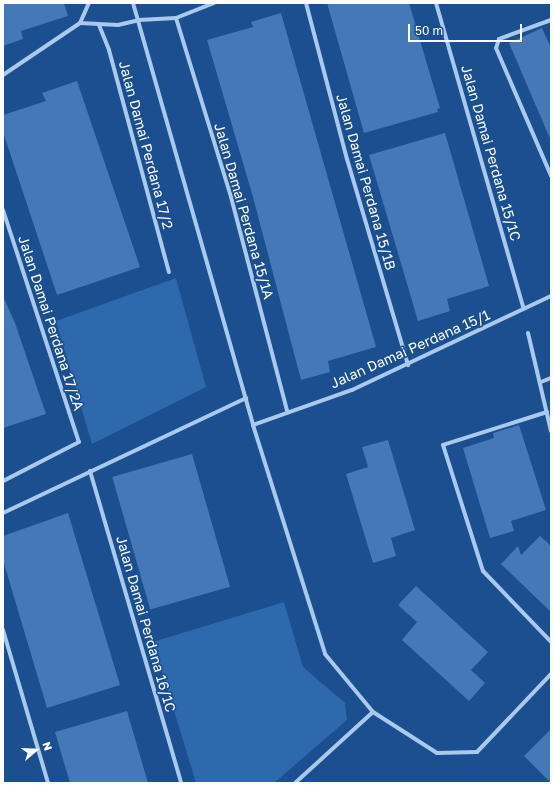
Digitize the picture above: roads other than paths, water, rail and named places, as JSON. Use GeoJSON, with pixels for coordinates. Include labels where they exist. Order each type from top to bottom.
{"type":"FeatureCollection","features":[{"type":"Feature","properties":{"kind":"street"},"geometry":{"type":"LineString","coordinates":[[3,75],[80,23],[89,3]]}},
{"type":"Feature","properties":{"kind":"street"},"geometry":{"type":"LineString","coordinates":[[133,3],[253,425],[320,644],[330,662],[373,712],[437,753],[477,752],[551,674]]}},
{"type":"Feature","properties":{"kind":"street"},"geometry":{"type":"LineString","coordinates":[[80,23],[118,25],[139,20],[176,18],[214,3]]}},
{"type":"Feature","properties":{"kind":"street","name":"Jalan Damai Perdana 15/1B"},"geometry":{"type":"LineString","coordinates":[[306,3],[347,159],[408,365]]}},
{"type":"Feature","properties":{"kind":"street","name":"Jalan Damai Perdana 15/1C"},"geometry":{"type":"LineString","coordinates":[[436,3],[524,309]]}},
{"type":"Feature","properties":{"kind":"street","name":"Jalan Damai Perdana 15/1A"},"geometry":{"type":"LineString","coordinates":[[176,18],[232,197],[287,411]]}},
{"type":"Feature","properties":{"kind":"street"},"geometry":{"type":"LineString","coordinates":[[551,20],[499,39],[496,48],[551,176]]}},
{"type":"Feature","properties":{"kind":"street","name":"Jalan Damai Perdana 17/2"},"geometry":{"type":"LineString","coordinates":[[99,25],[109,50],[169,272]]}},
{"type":"Feature","properties":{"kind":"street","name":"Jalan Damai Perdana 17/2A"},"geometry":{"type":"LineString","coordinates":[[3,210],[79,442],[3,481]]}},
{"type":"Feature","properties":{"kind":"street","name":"Jalan Damai Perdana 15/1"},"geometry":{"type":"LineString","coordinates":[[253,425],[287,411],[352,390],[408,365],[551,296]]}},
{"type":"Feature","properties":{"kind":"street"},"geometry":{"type":"LineString","coordinates":[[528,333],[541,382],[551,430]]}},
{"type":"Feature","properties":{"kind":"street"},"geometry":{"type":"LineString","coordinates":[[541,382],[551,378]]}},
{"type":"Feature","properties":{"kind":"street"},"geometry":{"type":"LineString","coordinates":[[3,512],[246,398]]}},
{"type":"Feature","properties":{"kind":"street"},"geometry":{"type":"LineString","coordinates":[[547,412],[442,444],[483,571],[551,642]]}},
{"type":"Feature","properties":{"kind":"street","name":"Jalan Damai Perdana 16/1C"},"geometry":{"type":"LineString","coordinates":[[90,471],[181,783]]}},
{"type":"Feature","properties":{"kind":"street"},"geometry":{"type":"LineString","coordinates":[[3,630],[48,783]]}},
{"type":"Feature","properties":{"kind":"street"},"geometry":{"type":"LineString","coordinates":[[295,783],[373,712]]}}]}
